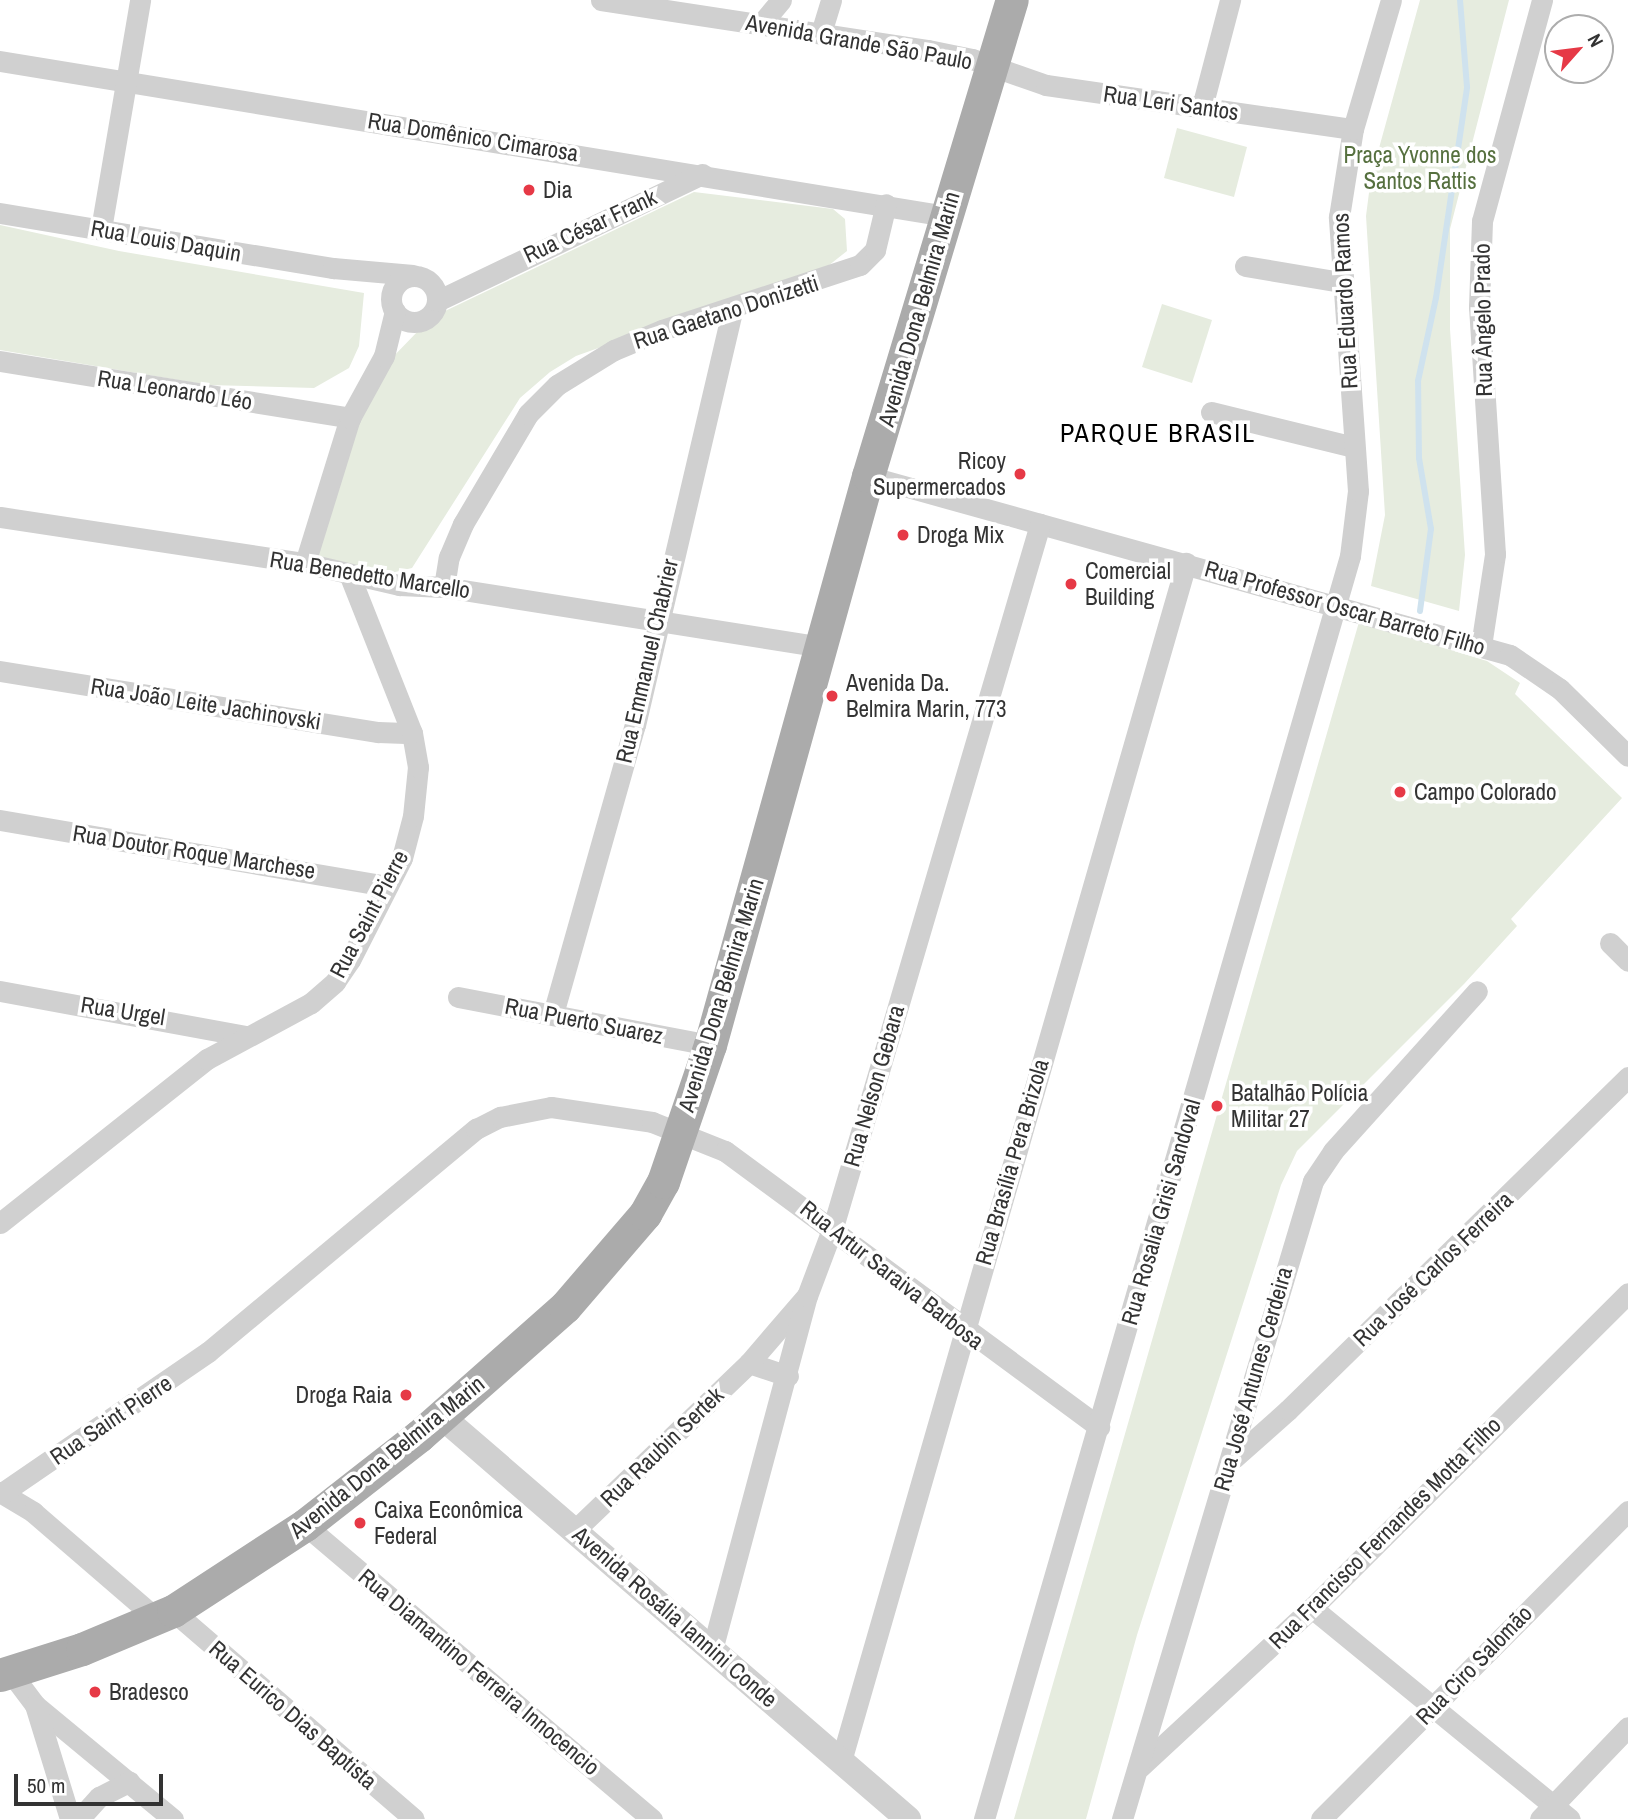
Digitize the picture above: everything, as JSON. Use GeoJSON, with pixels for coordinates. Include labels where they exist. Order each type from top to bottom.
{"type":"FeatureCollection","features":[{"type":"Feature","properties":{"kind":"main road","name":"Avenida Dona Belmira Marin"},"geometry":{"type":"LineString","coordinates":[[6,1674],[165,1615],[305,1525],[441,1416],[565,1307],[620,1248],[663,1182],[710,1045],[823,647],[868,476],[1012,0]]}},
{"type":"Feature","properties":{"kind":"street"},"geometry":{"type":"LineString","coordinates":[[102,229],[140,0]]}},
{"type":"Feature","properties":{"kind":"street","name":"Avenida Grande São Paulo"},"geometry":{"type":"LineString","coordinates":[[601,0],[972,59],[992,68]]}},
{"type":"Feature","properties":{"kind":"street"},"geometry":{"type":"LineString","coordinates":[[761,24],[781,0]]}},
{"type":"Feature","properties":{"kind":"street"},"geometry":{"type":"LineString","coordinates":[[821,33],[831,0]]}},
{"type":"Feature","properties":{"kind":"street"},"geometry":{"type":"LineString","coordinates":[[1202,107],[1230,0]]}},
{"type":"Feature","properties":{"kind":"street","name":"Rua Eduardo Ramos"},"geometry":{"type":"LineString","coordinates":[[1338,606],[1356,527],[1354,447],[1341,282],[1339,217],[1353,129],[1391,0]]}},
{"type":"Feature","properties":{"kind":"street","name":"Rua Ângelo Prado"},"geometry":{"type":"LineString","coordinates":[[1481,646],[1494,554],[1479,307],[1482,221],[1542,0]]}},
{"type":"Feature","properties":{"kind":"street","name":"Rua Domênico Cimarosa"},"geometry":{"type":"LineString","coordinates":[[0,61],[886,204],[945,216]]}},
{"type":"Feature","properties":{"kind":"street","name":"Rua Leri Santos"},"geometry":{"type":"LineString","coordinates":[[992,68],[1046,85],[1353,129]]}},
{"type":"Feature","properties":{"kind":"street","name":"Rua César Frank"},"geometry":{"type":"LineString","coordinates":[[437,301],[478,278],[702,174]]}},
{"type":"Feature","properties":{"kind":"street","name":"Rua Gaetano Donizetti"},"geometry":{"type":"LineString","coordinates":[[444,587],[449,557],[475,503],[528,414],[556,385],[614,350],[864,263],[874,250],[886,204]]}},
{"type":"Feature","properties":{"kind":"street","name":"Rua Louis Daquin"},"geometry":{"type":"LineString","coordinates":[[0,214],[332,268],[417,276]]}},
{"type":"Feature","properties":{"kind":"street"},"geometry":{"type":"LineString","coordinates":[[1245,266],[1341,282]]}},
{"type":"Feature","properties":{"kind":"street","name":"Rua Louis Daquin"},"geometry":{"type":"LineString","coordinates":[[332,268],[393,303]]}},
{"type":"Feature","properties":{"kind":"street"},"geometry":{"type":"LineString","coordinates":[[305,563],[350,418],[384,356],[420,321],[432,314],[437,301],[433,286],[417,276],[395,286],[384,356]]}},
{"type":"Feature","properties":{"kind":"street","name":"Rua César Frank"},"geometry":{"type":"LineString","coordinates":[[417,276],[478,278]]}},
{"type":"Feature","properties":{"kind":"street"},"geometry":{"type":"LineString","coordinates":[[393,303],[405,320],[420,321]]}},
{"type":"Feature","properties":{"kind":"street","name":"Rua Emmanuel Chabrier"},"geometry":{"type":"LineString","coordinates":[[553,1014],[625,761],[657,619],[724,357],[733,307]]}},
{"type":"Feature","properties":{"kind":"street","name":"Rua Leonardo Léo"},"geometry":{"type":"LineString","coordinates":[[0,361],[350,418]]}},
{"type":"Feature","properties":{"kind":"street"},"geometry":{"type":"LineString","coordinates":[[1210,412],[1354,447]]}},
{"type":"Feature","properties":{"kind":"street","name":"Rua Professor Oscar Barreto Filho"},"geometry":{"type":"LineString","coordinates":[[868,476],[1481,646],[1529,666],[1628,756]]}},
{"type":"Feature","properties":{"kind":"street","name":"Rua Benedetto Marcello"},"geometry":{"type":"LineString","coordinates":[[0,517],[305,563],[399,584],[444,587],[823,647]]}},
{"type":"Feature","properties":{"kind":"street","name":"Rua Nelson Gebara"},"geometry":{"type":"LineString","coordinates":[[712,1650],[788,1376],[807,1296],[833,1227],[1040,524]]}},
{"type":"Feature","properties":{"kind":"street","name":"Rua Brasília Pera Brizola"},"geometry":{"type":"LineString","coordinates":[[841,1760],[962,1330],[1186,564]]}},
{"type":"Feature","properties":{"kind":"street","name":"Rua Saint Pierre"},"geometry":{"type":"LineString","coordinates":[[0,1223],[207,1059],[246,1036],[300,1011],[327,991],[350,960],[402,858],[413,816],[418,767],[412,733],[349,574]]}},
{"type":"Feature","properties":{"kind":"street","name":"Rua Rosalia Grisi Sandoval"},"geometry":{"type":"LineString","coordinates":[[984,1819],[1338,606]]}},
{"type":"Feature","properties":{"kind":"street","name":"Rua João Leite Jachinovski"},"geometry":{"type":"LineString","coordinates":[[0,671],[377,732],[412,733]]}},
{"type":"Feature","properties":{"kind":"street","name":"Rua Doutor Roque Marchese"},"geometry":{"type":"LineString","coordinates":[[0,820],[387,886]]}},
{"type":"Feature","properties":{"kind":"street"},"geometry":{"type":"LineString","coordinates":[[1610,943],[1628,961]]}},
{"type":"Feature","properties":{"kind":"street","name":"Rua Urgel"},"geometry":{"type":"LineString","coordinates":[[0,991],[246,1036]]}},
{"type":"Feature","properties":{"kind":"street","name":"Rua José Antunes Cerdeira"},"geometry":{"type":"LineString","coordinates":[[1122,1819],[1234,1458],[1283,1275],[1314,1181],[1333,1151],[1477,991]]}},
{"type":"Feature","properties":{"kind":"street","name":"Rua Puerto Suarez"},"geometry":{"type":"LineString","coordinates":[[458,997],[710,1045]]}},
{"type":"Feature","properties":{"kind":"street","name":"Rua José Carlos Ferreira"},"geometry":{"type":"LineString","coordinates":[[1234,1458],[1289,1410],[1628,1077]]}},
{"type":"Feature","properties":{"kind":"street","name":"Rua Saint Pierre"},"geometry":{"type":"LineString","coordinates":[[1,1492],[198,1359],[439,1156],[488,1122],[535,1109],[568,1107],[680,1131]]}},
{"type":"Feature","properties":{"kind":"street","name":"Rua Artur Saraiva Barbosa"},"geometry":{"type":"LineString","coordinates":[[680,1131],[725,1151],[833,1227],[962,1330],[1099,1427]]}},
{"type":"Feature","properties":{"kind":"street","name":"Rua Francisco Fernandes Motta Filho"},"geometry":{"type":"LineString","coordinates":[[1138,1769],[1312,1608],[1628,1293]]}},
{"type":"Feature","properties":{"kind":"street","name":"Rua Raubin Sertek"},"geometry":{"type":"LineString","coordinates":[[575,1530],[749,1363],[807,1296]]}},
{"type":"Feature","properties":{"kind":"street"},"geometry":{"type":"LineString","coordinates":[[749,1363],[788,1376]]}},
{"type":"Feature","properties":{"kind":"street","name":"Avenida Rosália Iannini Conde"},"geometry":{"type":"LineString","coordinates":[[441,1416],[908,1819]]}},
{"type":"Feature","properties":{"kind":"street","name":"Rua Eurico Dias Baptista"},"geometry":{"type":"LineString","coordinates":[[1,1492],[33,1512],[165,1615],[414,1819]]}},
{"type":"Feature","properties":{"kind":"street","name":"Rua Ciro Salomão"},"geometry":{"type":"LineString","coordinates":[[1321,1819],[1628,1511]]}},
{"type":"Feature","properties":{"kind":"street","name":"Rua Diamantino Ferreira Innocencio"},"geometry":{"type":"LineString","coordinates":[[305,1525],[652,1819]]}},
{"type":"Feature","properties":{"kind":"street"},"geometry":{"type":"LineString","coordinates":[[1312,1608],[1435,1706],[1546,1813],[1570,1819]]}},
{"type":"Feature","properties":{"kind":"street"},"geometry":{"type":"LineString","coordinates":[[6,1674],[35,1705],[173,1819]]}},
{"type":"Feature","properties":{"kind":"street"},"geometry":{"type":"LineString","coordinates":[[35,1705],[70,1819]]}},
{"type":"Feature","properties":{"kind":"street"},"geometry":{"type":"LineString","coordinates":[[1546,1813],[1628,1727]]}},
{"type":"Feature","properties":{"kind":"street"},"geometry":{"type":"LineString","coordinates":[[79,1819],[99,1797],[129,1782]]}},
{"type":"Feature","properties":{"kind":"green space","name":"Praça Yvonne dos Santos Rattis"},"geometry":{"type":"Polygon","coordinates":[[[1420,0],[1509,0],[1450,229],[1450,329],[1465,555],[1459,611],[1371,586],[1385,515],[1366,216],[1371,177],[1420,0]]]}},
{"type":"Feature","properties":{"kind":"green space"},"geometry":{"type":"Polygon","coordinates":[[[1177,128],[1247,147],[1234,197],[1164,178],[1177,128]]]}},
{"type":"Feature","properties":{"kind":"green space"},"geometry":{"type":"Polygon","coordinates":[[[694,192],[833,209],[845,219],[847,251],[828,266],[576,356],[550,372],[520,398],[412,568],[391,573],[328,565],[315,554],[359,412],[389,361],[419,330],[443,312],[694,192]]]}},
{"type":"Feature","properties":{"kind":"green space"},"geometry":{"type":"Polygon","coordinates":[[[0,225],[119,251],[364,293],[359,346],[349,368],[314,388],[208,385],[0,350],[0,225]]]}},
{"type":"Feature","properties":{"kind":"green space"},"geometry":{"type":"Polygon","coordinates":[[[1162,304],[1212,320],[1192,383],[1142,367],[1162,304]]]}},
{"type":"Feature","properties":{"kind":"green space"},"geometry":{"type":"Polygon","coordinates":[[[1359,622],[1487,661],[1520,683],[1515,694],[1622,798],[1511,919],[1517,926],[1464,984],[1297,1151],[1281,1185],[1137,1635],[1086,1819],[1014,1819],[1359,622]]]}},
{"type":"Feature","properties":{"kind":"waterway"},"geometry":{"type":"LineString","coordinates":[[1420,611],[1431,529],[1419,458],[1418,381],[1436,298],[1467,87],[1460,0]]}},
{"type":"Feature","properties":{"kind":"place","name":"Dia"},"geometry":{"type":"Point","coordinates":[529,190]}},
{"type":"Feature","properties":{"kind":"place","name":"Ricoy Supermercados"},"geometry":{"type":"Point","coordinates":[1020,474]}},
{"type":"Feature","properties":{"kind":"place","name":"Droga Mix"},"geometry":{"type":"Point","coordinates":[903,535]}},
{"type":"Feature","properties":{"kind":"place","name":"Comercial Building"},"geometry":{"type":"Point","coordinates":[1071,584]}},
{"type":"Feature","properties":{"kind":"place","name":"Avenida Da. Belmira Marin, 773"},"geometry":{"type":"Point","coordinates":[832,696]}},
{"type":"Feature","properties":{"kind":"place","name":"Campo Colorado"},"geometry":{"type":"Point","coordinates":[1400,792]}},
{"type":"Feature","properties":{"kind":"place","name":"Batalhão Polícia Militar 27"},"geometry":{"type":"Point","coordinates":[1217,1106]}},
{"type":"Feature","properties":{"kind":"place","name":"Droga Raia"},"geometry":{"type":"Point","coordinates":[406,1395]}},
{"type":"Feature","properties":{"kind":"place","name":"Caixa Econômica Federal"},"geometry":{"type":"Point","coordinates":[360,1523]}},
{"type":"Feature","properties":{"kind":"place","name":"Bradesco"},"geometry":{"type":"Point","coordinates":[95,1692]}},
{"type":"Feature","properties":{"kind":"district","name":"PARQUE BRASIL"},"geometry":{"type":"Point","coordinates":[1158,433]}}]}
